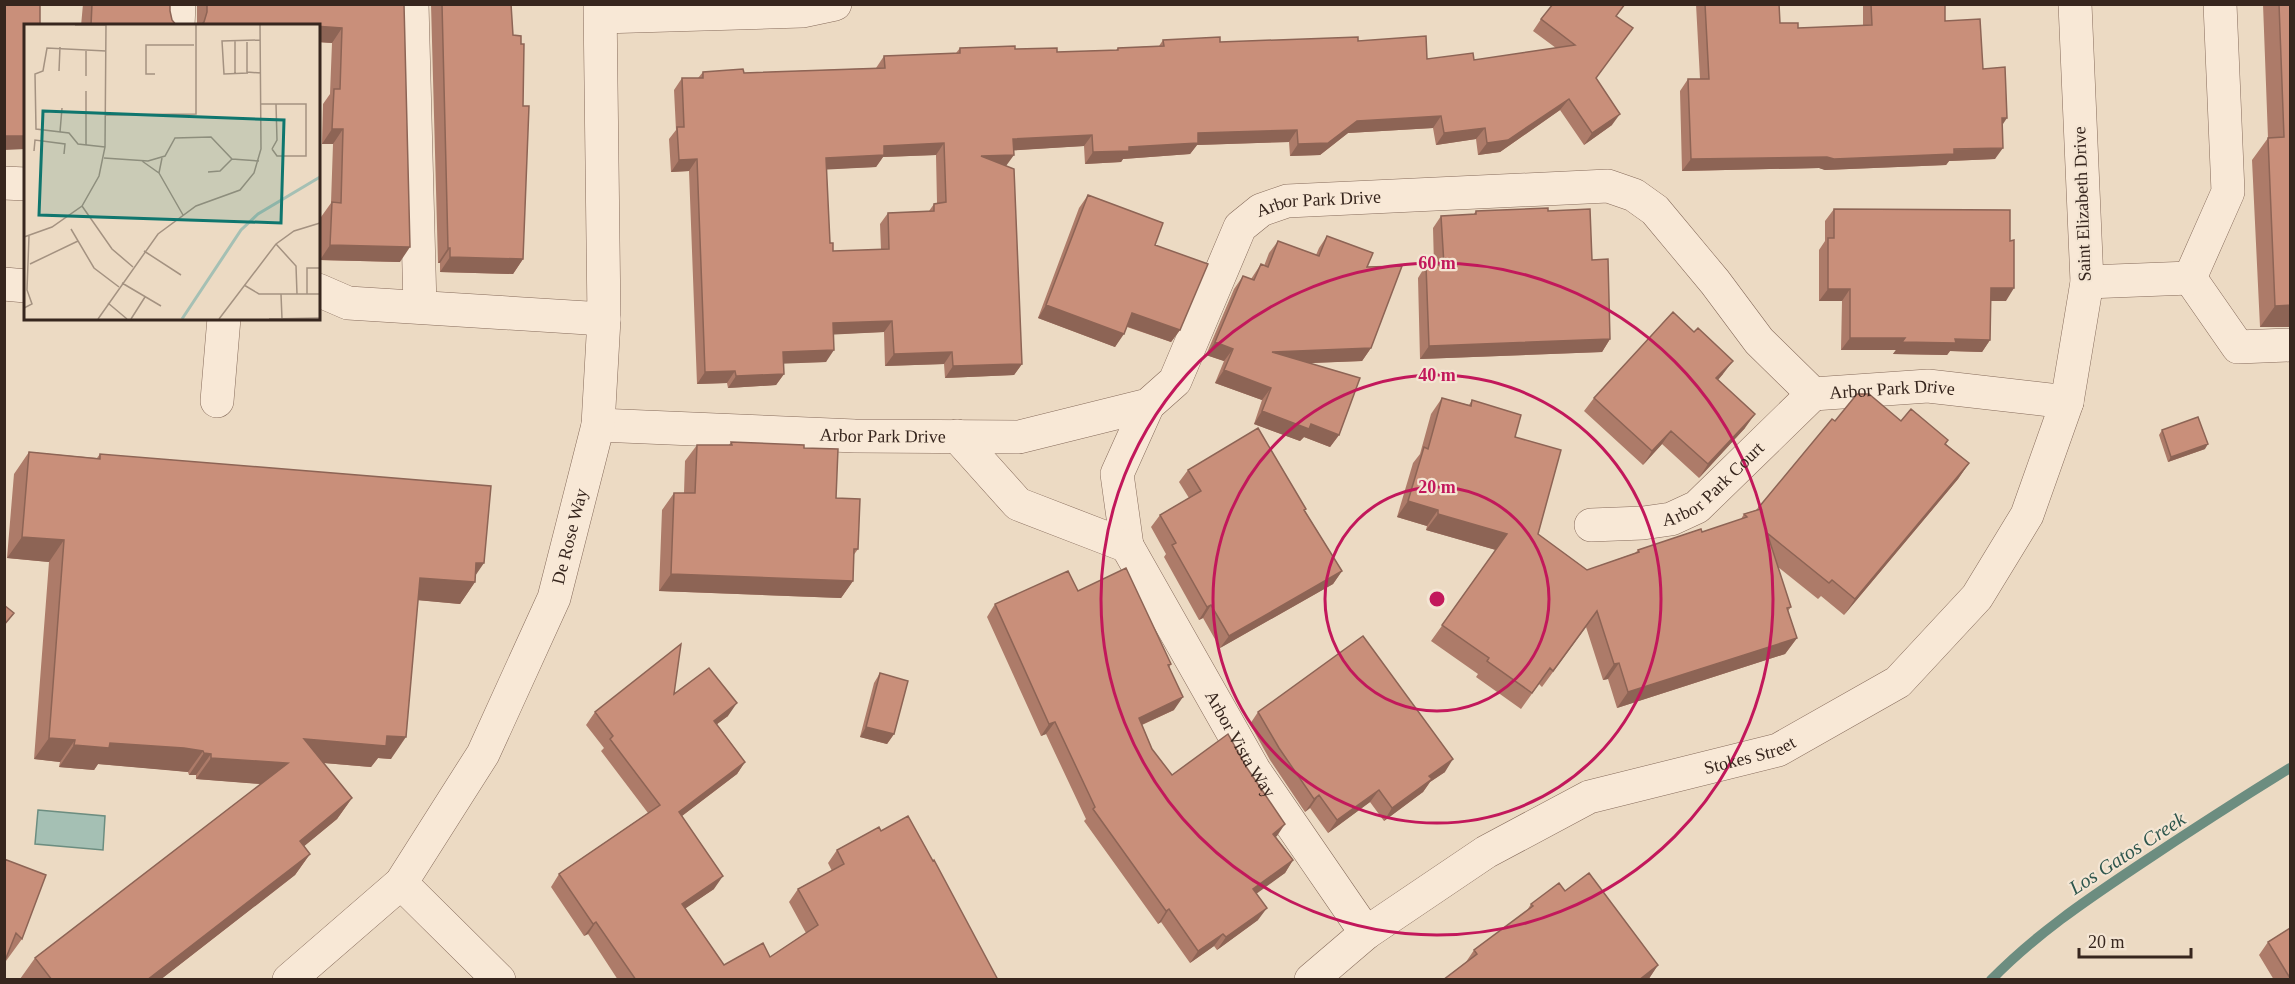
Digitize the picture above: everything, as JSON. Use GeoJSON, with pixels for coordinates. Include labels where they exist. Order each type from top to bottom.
{"type":"FeatureCollection","features":[{"type":"Feature","properties":{"kind":"street"},"geometry":{"type":"LineString","coordinates":[[178,4],[178,24]]}},
{"type":"Feature","properties":{"kind":"street"},"geometry":{"type":"LineString","coordinates":[[412,4],[420,307]]}},
{"type":"Feature","properties":{"kind":"street"},"geometry":{"type":"LineString","coordinates":[[601,11],[802,11],[835,4]]}},
{"type":"Feature","properties":{"kind":"street","name":"Saint Elizabeth Drive"},"geometry":{"type":"LineString","coordinates":[[2067,402],[2087,282],[2074,4]]}},
{"type":"Feature","properties":{"kind":"street"},"geometry":{"type":"LineString","coordinates":[[2190,278],[2228,192],[2220,4]]}},
{"type":"Feature","properties":{"kind":"street","name":"De Rose Way"},"geometry":{"type":"LineString","coordinates":[[290,980],[401,883],[483,754],[554,598],[598,425],[604,319],[601,11]]}},
{"type":"Feature","properties":{"kind":"street"},"geometry":{"type":"LineString","coordinates":[[4,183],[24,184]]}},
{"type":"Feature","properties":{"kind":"street","name":"Arbor Park Drive"},"geometry":{"type":"LineString","coordinates":[[598,425],[855,436],[1019,437],[1148,405],[1176,381],[1240,227],[1261,210],[1287,201],[1608,186],[1635,195],[1655,210],[1760,340],[1813,394],[1928,386],[2067,402]]}},
{"type":"Feature","properties":{"kind":"street"},"geometry":{"type":"LineString","coordinates":[[2087,282],[2190,278]]}},
{"type":"Feature","properties":{"kind":"street"},"geometry":{"type":"LineString","coordinates":[[2190,278],[2238,348],[2290,345]]}},
{"type":"Feature","properties":{"kind":"street"},"geometry":{"type":"LineString","coordinates":[[4,284],[24,286]]}},
{"type":"Feature","properties":{"kind":"street"},"geometry":{"type":"LineString","coordinates":[[320,291],[348,303],[604,319]]}},
{"type":"Feature","properties":{"kind":"street"},"geometry":{"type":"LineString","coordinates":[[217,401],[224,320]]}},
{"type":"Feature","properties":{"kind":"street","name":"Arbor Park Court"},"geometry":{"type":"LineString","coordinates":[[1591,525],[1643,523],[1671,519],[1697,507],[1813,394]]}},
{"type":"Feature","properties":{"kind":"street","name":"Stokes Street"},"geometry":{"type":"LineString","coordinates":[[1311,980],[1366,933],[1486,852],[1589,797],[1778,750],[1898,682],[1977,597],[2027,515],[2067,402]]}},
{"type":"Feature","properties":{"kind":"street","name":"Arbor Vista Way"},"geometry":{"type":"LineString","coordinates":[[1148,405],[1117,474],[1126,546],[1254,770],[1366,933]]}},
{"type":"Feature","properties":{"kind":"street"},"geometry":{"type":"LineString","coordinates":[[957,436],[1018,504],[1126,546]]}},
{"type":"Feature","properties":{"kind":"street"},"geometry":{"type":"LineString","coordinates":[[401,883],[499,980]]}},
{"type":"Feature","properties":{"kind":"shaded area"},"geometry":{"type":"Polygon","coordinates":[[[38,810],[105,816],[103,850],[35,844],[38,810]]]}},
{"type":"Feature","properties":{"kind":"building"},"geometry":{"type":"Polygon","coordinates":[[[4,4],[40,4],[40,24],[24,24],[24,136],[4,136],[4,4]]]}},
{"type":"Feature","properties":{"kind":"building"},"geometry":{"type":"Polygon","coordinates":[[[92,4],[170,4],[172,20],[175,24],[91,24],[92,4]]]}},
{"type":"Feature","properties":{"kind":"building"},"geometry":{"type":"Polygon","coordinates":[[[207,4],[404,4],[410,247],[330,245],[332,202],[341,203],[343,129],[332,129],[334,89],[340,89],[342,28],[320,26],[320,24],[202,24],[207,12],[207,4]]]}},
{"type":"Feature","properties":{"kind":"building"},"geometry":{"type":"Polygon","coordinates":[[[442,4],[511,4],[513,35],[521,36],[521,44],[524,44],[523,106],[529,106],[523,259],[450,257],[442,4]]]}},
{"type":"Feature","properties":{"kind":"building"},"geometry":{"type":"Polygon","coordinates":[[[1553,4],[1625,4],[1616,16],[1633,28],[1596,78],[1620,114],[1592,133],[1569,99],[1508,140],[1487,143],[1485,128],[1444,133],[1441,116],[1357,121],[1328,143],[1298,144],[1297,130],[1198,133],[1198,143],[1129,147],[1129,151],[1093,152],[1092,135],[1013,139],[1014,155],[981,156],[1014,169],[1022,364],[953,366],[952,352],[894,354],[892,321],[833,323],[834,350],[783,352],[784,374],[736,376],[735,371],[705,372],[697,159],[679,160],[677,127],[684,127],[682,78],[703,78],[703,72],[743,69],[744,73],[885,68],[884,56],[960,53],[960,48],[1015,46],[1015,49],[1057,48],[1057,52],[1118,50],[1118,48],[1164,46],[1163,40],[1220,37],[1220,42],[1358,37],[1358,41],[1426,36],[1427,59],[1473,53],[1474,60],[1575,45],[1541,19],[1553,4]],[[944,143],[884,146],[884,155],[826,158],[830,243],[833,243],[833,251],[889,249],[888,213],[934,211],[934,204],[946,202],[944,143]]]}},
{"type":"Feature","properties":{"kind":"building"},"geometry":{"type":"Polygon","coordinates":[[[1705,4],[1779,4],[1780,23],[1798,23],[1798,28],[1872,25],[1871,4],[1945,4],[1945,21],[1980,19],[1983,69],[2005,67],[2007,118],[2002,118],[2003,148],[1954,149],[1954,154],[1834,159],[1827,157],[1691,159],[1688,79],[1709,79],[1705,4]]]}},
{"type":"Feature","properties":{"kind":"building"},"geometry":{"type":"Polygon","coordinates":[[[2279,4],[2290,4],[2290,305],[2275,306],[2268,138],[2284,137],[2279,4]]]}},
{"type":"Feature","properties":{"kind":"building"},"geometry":{"type":"Polygon","coordinates":[[[1088,195],[1163,223],[1155,245],[1208,264],[1180,330],[1132,313],[1124,334],[1046,305],[1088,195]]]}},
{"type":"Feature","properties":{"kind":"building"},"geometry":{"type":"Polygon","coordinates":[[[1548,208],[1548,211],[1590,209],[1592,260],[1608,259],[1610,339],[1429,346],[1426,265],[1444,265],[1441,216],[1476,214],[1476,211],[1548,208]]]}},
{"type":"Feature","properties":{"kind":"building"},"geometry":{"type":"Polygon","coordinates":[[[1834,209],[2010,210],[2010,241],[2014,240],[2014,288],[1991,288],[1990,340],[1955,339],[1956,343],[1902,342],[1905,338],[1850,338],[1850,289],[1828,289],[1828,238],[1834,238],[1834,209]]]}},
{"type":"Feature","properties":{"kind":"building"},"geometry":{"type":"Polygon","coordinates":[[[1327,236],[1373,253],[1367,267],[1402,266],[1371,348],[1272,352],[1360,378],[1339,435],[1311,424],[1309,429],[1262,411],[1271,388],[1224,370],[1233,349],[1215,342],[1243,276],[1254,280],[1261,264],[1268,267],[1278,241],[1319,256],[1327,236]]]}},
{"type":"Feature","properties":{"kind":"building"},"geometry":{"type":"Polygon","coordinates":[[[1673,312],[1694,332],[1698,328],[1733,361],[1716,378],[1755,414],[1708,464],[1671,431],[1652,451],[1594,398],[1673,312]]]}},
{"type":"Feature","properties":{"kind":"building"},"geometry":{"type":"Polygon","coordinates":[[[1857,394],[1869,394],[1901,421],[1911,409],[1948,440],[1945,444],[1969,463],[1855,599],[1832,580],[1829,583],[1767,533],[1791,607],[1787,608],[1797,638],[1628,692],[1619,663],[1614,664],[1597,611],[1553,671],[1550,668],[1532,693],[1487,661],[1489,658],[1442,625],[1507,534],[1438,514],[1438,510],[1408,501],[1424,447],[1428,449],[1442,398],[1471,406],[1472,400],[1521,415],[1515,437],[1561,450],[1538,534],[1587,570],[1701,529],[1702,532],[1747,517],[1744,514],[1761,509],[1759,507],[1832,419],[1835,421],[1857,394]]]}},
{"type":"Feature","properties":{"kind":"building"},"geometry":{"type":"Polygon","coordinates":[[[2198,417],[2208,444],[2171,457],[2162,430],[2198,417]]]}},
{"type":"Feature","properties":{"kind":"building"},"geometry":{"type":"Polygon","coordinates":[[[1258,428],[1306,509],[1304,510],[1342,571],[1229,636],[1211,605],[1207,607],[1172,545],[1176,543],[1160,515],[1201,491],[1188,470],[1258,428]]]}},
{"type":"Feature","properties":{"kind":"building"},"geometry":{"type":"Polygon","coordinates":[[[731,442],[838,449],[836,498],[860,499],[858,549],[854,549],[853,581],[671,574],[674,493],[695,493],[697,445],[732,445],[731,442]]]}},
{"type":"Feature","properties":{"kind":"building"},"geometry":{"type":"Polygon","coordinates":[[[29,452],[100,459],[100,454],[491,486],[484,563],[476,563],[475,582],[420,578],[406,737],[387,736],[386,746],[304,739],[352,798],[300,841],[310,854],[147,980],[52,980],[35,958],[288,763],[211,758],[211,754],[203,751],[184,748],[110,743],[109,748],[74,745],[75,740],[49,738],[64,540],[22,537],[29,452]]]}},
{"type":"Feature","properties":{"kind":"building"},"geometry":{"type":"Polygon","coordinates":[[[1126,568],[1171,664],[1168,665],[1183,697],[1139,718],[1152,749],[1172,775],[1228,734],[1247,768],[1285,824],[1273,834],[1293,860],[1253,889],[1267,908],[1226,937],[1223,934],[1198,951],[1169,909],[1166,911],[1093,809],[1095,807],[1055,722],[1049,724],[995,604],[1068,571],[1078,591],[1126,568]]]}},
{"type":"Feature","properties":{"kind":"building"},"geometry":{"type":"Polygon","coordinates":[[[4,605],[14,613],[4,625],[4,605]]]}},
{"type":"Feature","properties":{"kind":"building"},"geometry":{"type":"Polygon","coordinates":[[[1363,636],[1453,759],[1429,776],[1432,779],[1392,808],[1379,790],[1337,820],[1319,795],[1314,799],[1279,748],[1258,712],[1363,636]]]}},
{"type":"Feature","properties":{"kind":"building"},"geometry":{"type":"Polygon","coordinates":[[[681,644],[674,694],[709,668],[737,703],[714,721],[745,762],[679,812],[723,876],[682,904],[724,965],[763,943],[770,957],[818,925],[798,889],[844,864],[837,850],[879,827],[881,831],[908,816],[998,980],[636,980],[596,922],[593,924],[559,874],[660,805],[610,739],[613,736],[595,712],[681,644]]]}},
{"type":"Feature","properties":{"kind":"building"},"geometry":{"type":"Polygon","coordinates":[[[880,673],[908,681],[894,734],[866,727],[880,673]]]}},
{"type":"Feature","properties":{"kind":"building"},"geometry":{"type":"Polygon","coordinates":[[[4,859],[46,875],[22,939],[16,933],[4,963],[4,859]]]}},
{"type":"Feature","properties":{"kind":"building"},"geometry":{"type":"Polygon","coordinates":[[[1589,873],[1658,965],[1639,980],[1443,980],[1477,954],[1474,950],[1533,906],[1531,904],[1559,883],[1565,891],[1589,873]]]}},
{"type":"Feature","properties":{"kind":"building"},"geometry":{"type":"Polygon","coordinates":[[[2290,928],[2290,978],[2268,942],[2290,928]]]}},
{"type":"Feature","properties":{"kind":"waterway","name":"Los Gatos Creek"},"geometry":{"type":"LineString","coordinates":[[1991,980],[2025,948],[2079,906],[2290,768]]}}]}
